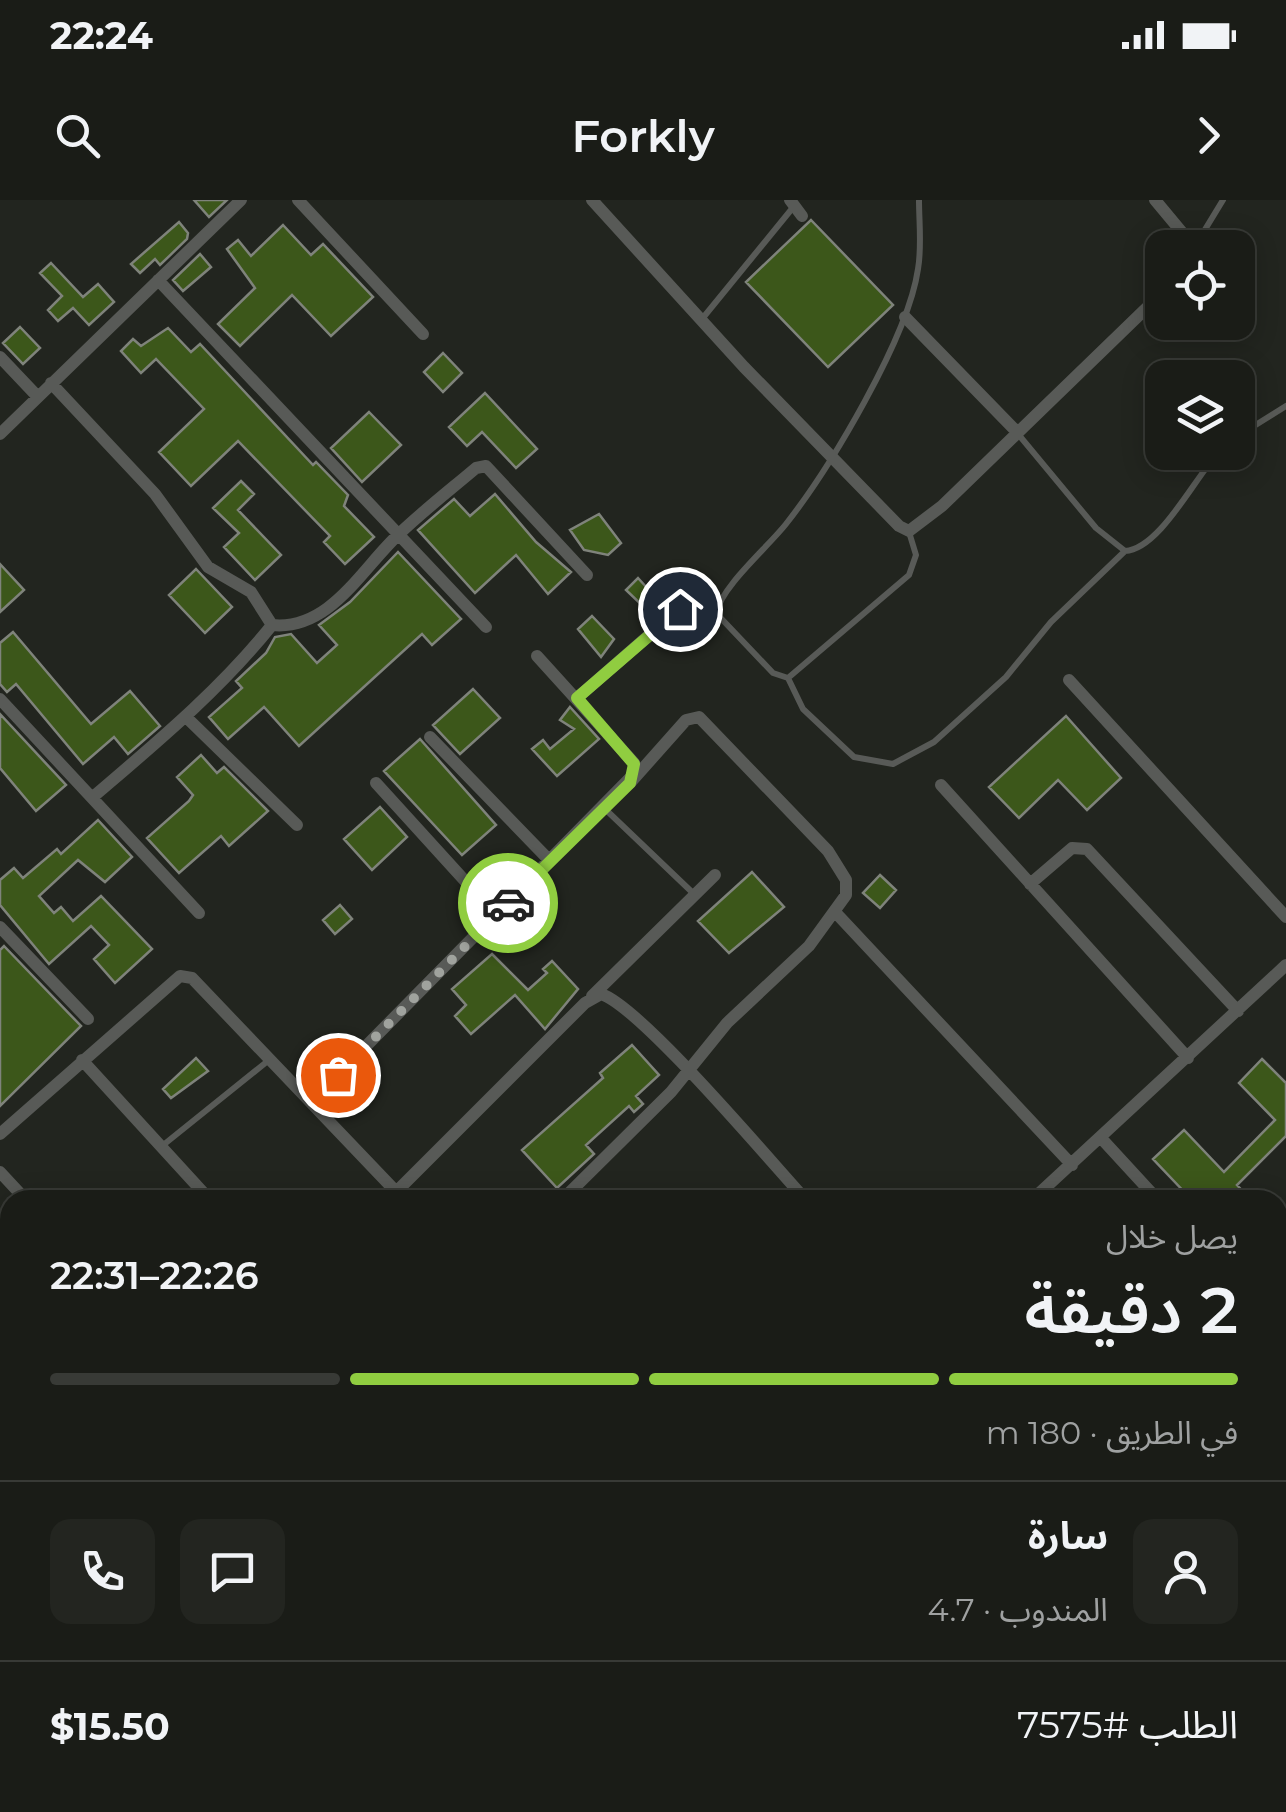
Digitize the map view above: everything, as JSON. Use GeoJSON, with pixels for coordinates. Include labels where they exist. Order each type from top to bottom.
{"type":"FeatureCollection","features":[{"type":"Feature","properties":{"kind":"street"},"geometry":{"type":"LineString","coordinates":[[0,434],[242,200]]}},
{"type":"Feature","properties":{"kind":"street"},"geometry":{"type":"LineString","coordinates":[[298,200],[423,334]]}},
{"type":"Feature","properties":{"kind":"street"},"geometry":{"type":"LineString","coordinates":[[592,200],[833,458],[909,531],[942,506],[1145,309]]}},
{"type":"Feature","properties":{"kind":"street"},"geometry":{"type":"LineString","coordinates":[[1155,200],[1180,230]]}},
{"type":"Feature","properties":{"kind":"street"},"geometry":{"type":"LineString","coordinates":[[158,280],[486,628]]}},
{"type":"Feature","properties":{"kind":"street"},"geometry":{"type":"LineString","coordinates":[[905,317],[1018,433]]}},
{"type":"Feature","properties":{"kind":"street"},"geometry":{"type":"LineString","coordinates":[[0,357],[37,396]]}},
{"type":"Feature","properties":{"kind":"street"},"geometry":{"type":"LineString","coordinates":[[51,383],[155,494],[198,557],[251,592],[272,624]]}},
{"type":"Feature","properties":{"kind":"street"},"geometry":{"type":"LineString","coordinates":[[272,624],[298,624],[348,592],[399,534],[476,468],[486,466],[587,574]]}},
{"type":"Feature","properties":{"kind":"street"},"geometry":{"type":"LineString","coordinates":[[577,698],[680,609]]}},
{"type":"Feature","properties":{"kind":"street"},"geometry":{"type":"LineString","coordinates":[[92,797],[186,717],[246,658],[272,624]]}},
{"type":"Feature","properties":{"kind":"street"},"geometry":{"type":"LineString","coordinates":[[537,656],[634,764],[630,783]]}},
{"type":"Feature","properties":{"kind":"street"},"geometry":{"type":"LineString","coordinates":[[1069,680],[1286,917]]}},
{"type":"Feature","properties":{"kind":"street"},"geometry":{"type":"LineString","coordinates":[[0,698],[199,913]]}},
{"type":"Feature","properties":{"kind":"street"},"geometry":{"type":"LineString","coordinates":[[311,1102],[693,716],[706,721],[841,868],[846,895],[809,946],[728,1022],[688,1071],[572,1190]]}},
{"type":"Feature","properties":{"kind":"street"},"geometry":{"type":"LineString","coordinates":[[186,717],[297,825]]}},
{"type":"Feature","properties":{"kind":"street"},"geometry":{"type":"LineString","coordinates":[[430,736],[550,861]]}},
{"type":"Feature","properties":{"kind":"street"},"geometry":{"type":"LineString","coordinates":[[376,783],[496,915]]}},
{"type":"Feature","properties":{"kind":"street"},"geometry":{"type":"LineString","coordinates":[[941,785],[1188,1058]]}},
{"type":"Feature","properties":{"kind":"street"},"geometry":{"type":"LineString","coordinates":[[1030,884],[1072,848],[1088,849],[1238,1011]]}},
{"type":"Feature","properties":{"kind":"street"},"geometry":{"type":"LineString","coordinates":[[406,1190],[590,998],[715,876]]}},
{"type":"Feature","properties":{"kind":"street"},"geometry":{"type":"LineString","coordinates":[[836,913],[1072,1165]]}},
{"type":"Feature","properties":{"kind":"street"},"geometry":{"type":"LineString","coordinates":[[0,927],[88,1019]]}},
{"type":"Feature","properties":{"kind":"street"},"geometry":{"type":"LineString","coordinates":[[0,950],[12,940]]}},
{"type":"Feature","properties":{"kind":"street"},"geometry":{"type":"LineString","coordinates":[[1047,1190],[1286,965]]}},
{"type":"Feature","properties":{"kind":"street"},"geometry":{"type":"LineString","coordinates":[[0,1134],[180,976],[192,978],[394,1190]]}},
{"type":"Feature","properties":{"kind":"street"},"geometry":{"type":"LineString","coordinates":[[590,998],[611,997],[688,1071],[797,1190]]}},
{"type":"Feature","properties":{"kind":"street"},"geometry":{"type":"LineString","coordinates":[[82,1060],[201,1190]]}},
{"type":"Feature","properties":{"kind":"street"},"geometry":{"type":"LineString","coordinates":[[1101,1138],[1149,1190]]}},
{"type":"Feature","properties":{"kind":"lane"},"geometry":{"type":"LineString","coordinates":[[919,200],[919,268],[905,317],[833,458],[788,521],[718,601],[716,613],[721,622],[773,673],[788,678],[803,709],[854,758],[893,764],[934,742],[1006,678],[1051,622],[1125,550]]}},
{"type":"Feature","properties":{"kind":"lane"},"geometry":{"type":"LineString","coordinates":[[1204,230],[1223,200]]}},
{"type":"Feature","properties":{"kind":"lane"},"geometry":{"type":"LineString","coordinates":[[701,320],[796,207]]}},
{"type":"Feature","properties":{"kind":"lane"},"geometry":{"type":"LineString","coordinates":[[1255,425],[1286,406]]}},
{"type":"Feature","properties":{"kind":"lane"},"geometry":{"type":"LineString","coordinates":[[1018,433],[1096,528],[1125,550],[1134,550],[1150,539],[1205,470]]}},
{"type":"Feature","properties":{"kind":"lane"},"geometry":{"type":"LineString","coordinates":[[788,678],[909,575],[916,556],[909,531]]}},
{"type":"Feature","properties":{"kind":"lane"},"geometry":{"type":"LineString","coordinates":[[604,808],[695,895]]}},
{"type":"Feature","properties":{"kind":"lane"},"geometry":{"type":"LineString","coordinates":[[162,1147],[270,1059]]}},
{"type":"Feature","properties":{"kind":"building"},"geometry":{"type":"Polygon","coordinates":[[[194,200],[227,200],[209,217],[194,200]]]}},
{"type":"Feature","properties":{"kind":"building"},"geometry":{"type":"Polygon","coordinates":[[[811,220],[893,305],[828,367],[746,282],[811,220]]]}},
{"type":"Feature","properties":{"kind":"building"},"geometry":{"type":"Polygon","coordinates":[[[179,222],[188,233],[187,239],[160,265],[155,259],[140,273],[131,264],[179,222]]]}},
{"type":"Feature","properties":{"kind":"building"},"geometry":{"type":"Polygon","coordinates":[[[283,225],[311,255],[323,244],[373,297],[331,336],[292,295],[240,346],[218,324],[255,288],[227,249],[238,240],[251,256],[283,225]]]}},
{"type":"Feature","properties":{"kind":"building"},"geometry":{"type":"Polygon","coordinates":[[[200,254],[211,267],[183,291],[173,280],[200,254]]]}},
{"type":"Feature","properties":{"kind":"building"},"geometry":{"type":"Polygon","coordinates":[[[51,263],[83,297],[98,284],[114,302],[89,325],[73,308],[58,321],[48,310],[62,296],[40,273],[51,263]]]}},
{"type":"Feature","properties":{"kind":"building"},"geometry":{"type":"Polygon","coordinates":[[[20,327],[40,348],[23,364],[3,343],[20,327]]]}},
{"type":"Feature","properties":{"kind":"building"},"geometry":{"type":"Polygon","coordinates":[[[168,328],[191,352],[200,344],[313,465],[316,462],[348,495],[344,506],[374,537],[345,564],[324,542],[330,536],[238,441],[191,486],[159,452],[204,409],[156,359],[141,373],[121,351],[133,339],[141,346],[168,328]]]}},
{"type":"Feature","properties":{"kind":"building"},"geometry":{"type":"Polygon","coordinates":[[[443,353],[462,373],[443,392],[424,372],[443,353]]]}},
{"type":"Feature","properties":{"kind":"building"},"geometry":{"type":"Polygon","coordinates":[[[485,393],[537,449],[516,468],[482,432],[467,446],[449,427],[485,393]]]}},
{"type":"Feature","properties":{"kind":"building"},"geometry":{"type":"Polygon","coordinates":[[[369,412],[401,445],[362,482],[331,448],[369,412]]]}},
{"type":"Feature","properties":{"kind":"building"},"geometry":{"type":"Polygon","coordinates":[[[241,481],[254,494],[238,510],[281,555],[255,580],[224,547],[239,533],[213,508],[241,481]]]}},
{"type":"Feature","properties":{"kind":"building"},"geometry":{"type":"Polygon","coordinates":[[[495,494],[536,542],[571,572],[548,594],[516,555],[475,593],[418,530],[454,499],[470,516],[495,494]]]}},
{"type":"Feature","properties":{"kind":"building"},"geometry":{"type":"Polygon","coordinates":[[[599,514],[621,543],[608,555],[584,550],[570,530],[599,514]]]}},
{"type":"Feature","properties":{"kind":"building"},"geometry":{"type":"Polygon","coordinates":[[[398,552],[461,619],[432,645],[422,634],[299,746],[264,707],[228,739],[209,717],[242,688],[236,681],[266,653],[275,637],[291,634],[317,663],[337,645],[319,625],[350,602],[398,552]]]}},
{"type":"Feature","properties":{"kind":"building"},"geometry":{"type":"Polygon","coordinates":[[[0,564],[24,590],[0,612],[0,564]]]}},
{"type":"Feature","properties":{"kind":"building"},"geometry":{"type":"Polygon","coordinates":[[[196,569],[232,607],[205,633],[169,595],[196,569]]]}},
{"type":"Feature","properties":{"kind":"building"},"geometry":{"type":"Polygon","coordinates":[[[638,578],[658,600],[648,611],[626,590],[638,578]]]}},
{"type":"Feature","properties":{"kind":"building"},"geometry":{"type":"Polygon","coordinates":[[[592,616],[614,639],[601,657],[578,629],[592,616]]]}},
{"type":"Feature","properties":{"kind":"building"},"geometry":{"type":"Polygon","coordinates":[[[13,632],[91,724],[130,691],[160,726],[128,754],[114,737],[83,764],[16,684],[7,692],[0,684],[0,643],[13,632]]]}},
{"type":"Feature","properties":{"kind":"building"},"geometry":{"type":"Polygon","coordinates":[[[473,689],[500,718],[460,754],[433,725],[473,689]]]}},
{"type":"Feature","properties":{"kind":"building"},"geometry":{"type":"Polygon","coordinates":[[[570,707],[599,739],[557,776],[532,749],[543,740],[550,749],[574,729],[560,720],[570,707]]]}},
{"type":"Feature","properties":{"kind":"building"},"geometry":{"type":"Polygon","coordinates":[[[0,714],[66,785],[36,811],[0,768],[0,714]]]}},
{"type":"Feature","properties":{"kind":"building"},"geometry":{"type":"Polygon","coordinates":[[[1066,716],[1121,778],[1087,810],[1058,780],[1019,818],[989,787],[1066,716]]]}},
{"type":"Feature","properties":{"kind":"building"},"geometry":{"type":"Polygon","coordinates":[[[420,739],[496,825],[462,855],[384,771],[420,739]]]}},
{"type":"Feature","properties":{"kind":"building"},"geometry":{"type":"Polygon","coordinates":[[[201,755],[217,773],[224,767],[268,811],[229,846],[221,836],[179,873],[147,838],[193,795],[177,777],[201,755]]]}},
{"type":"Feature","properties":{"kind":"building"},"geometry":{"type":"Polygon","coordinates":[[[380,807],[407,837],[372,870],[344,839],[380,807]]]}},
{"type":"Feature","properties":{"kind":"building"},"geometry":{"type":"Polygon","coordinates":[[[98,820],[132,857],[105,882],[78,860],[39,896],[54,913],[61,907],[73,921],[101,896],[152,949],[115,983],[94,959],[109,945],[91,926],[49,964],[0,905],[0,880],[14,868],[23,878],[57,849],[61,854],[98,820]]]}},
{"type":"Feature","properties":{"kind":"building"},"geometry":{"type":"Polygon","coordinates":[[[752,872],[784,907],[729,953],[698,921],[752,872]]]}},
{"type":"Feature","properties":{"kind":"building"},"geometry":{"type":"Polygon","coordinates":[[[880,875],[896,890],[880,908],[863,893],[880,875]]]}},
{"type":"Feature","properties":{"kind":"building"},"geometry":{"type":"Polygon","coordinates":[[[340,905],[352,919],[335,934],[323,920],[340,905]]]}},
{"type":"Feature","properties":{"kind":"building"},"geometry":{"type":"Polygon","coordinates":[[[4,946],[81,1026],[0,1106],[0,950],[4,946]]]}},
{"type":"Feature","properties":{"kind":"building"},"geometry":{"type":"Polygon","coordinates":[[[492,954],[528,990],[547,973],[543,969],[552,961],[578,989],[545,1029],[515,995],[471,1034],[455,1016],[466,1005],[452,989],[492,954]]]}},
{"type":"Feature","properties":{"kind":"building"},"geometry":{"type":"Polygon","coordinates":[[[632,1045],[659,1075],[636,1096],[643,1104],[634,1112],[629,1106],[586,1145],[594,1154],[557,1188],[522,1150],[603,1078],[600,1073],[632,1045]]]}},
{"type":"Feature","properties":{"kind":"building"},"geometry":{"type":"Polygon","coordinates":[[[196,1058],[208,1071],[171,1098],[163,1089],[196,1058]]]}},
{"type":"Feature","properties":{"kind":"building"},"geometry":{"type":"Polygon","coordinates":[[[1262,1059],[1286,1083],[1286,1136],[1237,1185],[1242,1190],[1182,1190],[1153,1159],[1184,1130],[1224,1172],[1275,1120],[1239,1083],[1262,1059]]]}},
{"type":"Feature","properties":{"kind":"way so far"},"geometry":{"type":"LineString","coordinates":[[338,1075],[508,903]]}},
{"type":"Feature","properties":{"kind":"route"},"geometry":{"type":"LineString","coordinates":[[508,903],[630,783],[634,764],[577,698],[680,609]]}}]}
